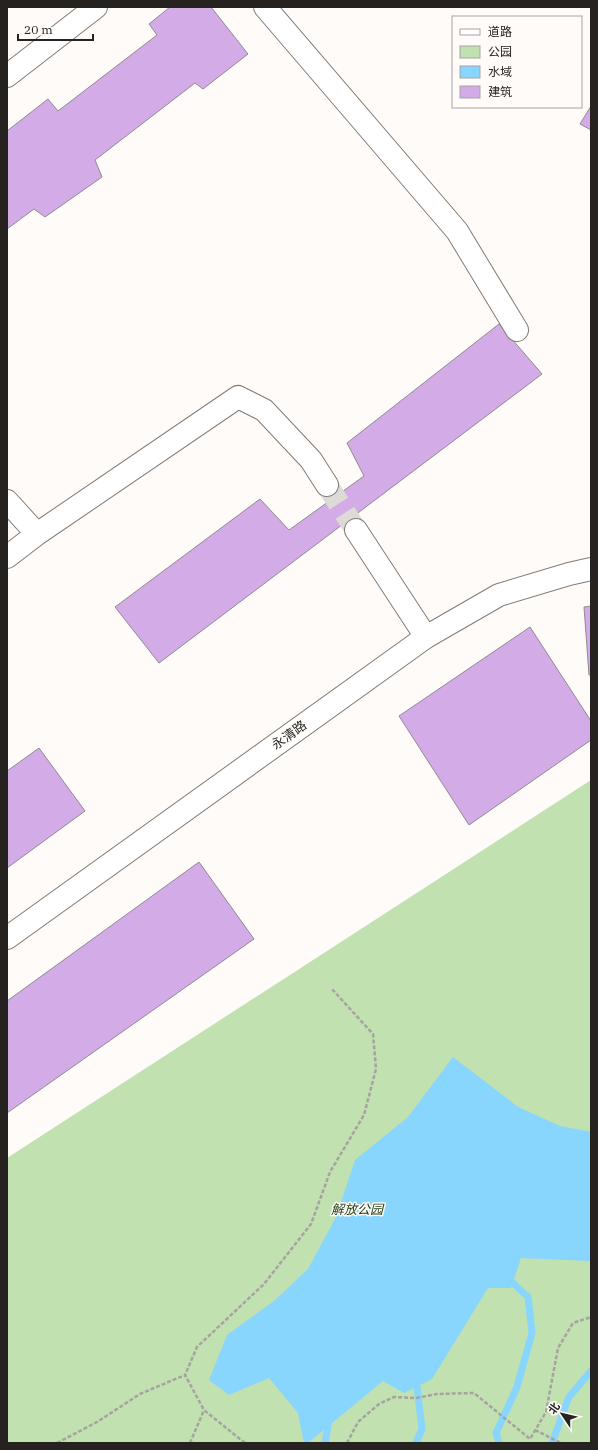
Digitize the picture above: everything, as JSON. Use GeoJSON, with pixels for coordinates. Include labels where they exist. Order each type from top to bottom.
{"type":"FeatureCollection","features":[{"type":"Feature","properties":{"kind":"street"},"geometry":{"type":"LineString","coordinates":[[7,76],[96,7]]}},
{"type":"Feature","properties":{"kind":"street"},"geometry":{"type":"LineString","coordinates":[[265,7],[457,230],[517,330]]}},
{"type":"Feature","properties":{"kind":"street"},"geometry":{"type":"LineString","coordinates":[[7,557],[37,534],[238,397],[264,410],[311,460],[327,485]]}},
{"type":"Feature","properties":{"kind":"street"},"geometry":{"type":"LineString","coordinates":[[7,501],[37,534]]}},
{"type":"Feature","properties":{"kind":"street"},"geometry":{"type":"LineString","coordinates":[[356,530],[426,637]]}},
{"type":"Feature","properties":{"kind":"street","name":"永清路"},"geometry":{"type":"LineString","coordinates":[[7,938],[426,637],[499,595],[591,569]]}},
{"type":"Feature","properties":{"kind":"path"},"geometry":{"type":"LineString","coordinates":[[57,1443],[97,1422],[140,1394],[185,1376],[197,1347],[264,1284],[311,1224],[330,1172],[364,1115],[376,1069],[374,1034],[331,988]]}},
{"type":"Feature","properties":{"kind":"path"},"geometry":{"type":"LineString","coordinates":[[347,1443],[358,1422],[380,1404],[394,1397],[416,1398],[435,1395],[474,1393],[530,1439],[546,1412],[558,1348],[573,1323],[591,1318]]}},
{"type":"Feature","properties":{"kind":"path"},"geometry":{"type":"LineString","coordinates":[[185,1376],[204,1410],[245,1443]]}},
{"type":"Feature","properties":{"kind":"path"},"geometry":{"type":"LineString","coordinates":[[190,1443],[204,1410]]}},
{"type":"Feature","properties":{"kind":"path"},"geometry":{"type":"LineString","coordinates":[[535,1430],[561,1443]]}},
{"type":"Feature","properties":{"kind":"green space","name":"解放公园"},"geometry":{"type":"Polygon","coordinates":[[[591,780],[591,1443],[7,1443],[7,1158],[591,780]]]}},
{"type":"Feature","properties":{"kind":"water"},"geometry":{"type":"Polygon","coordinates":[[[453,1057],[518,1107],[560,1126],[591,1132],[591,1261],[521,1258],[511,1288],[488,1288],[432,1379],[404,1393],[383,1381],[308,1443],[304,1443],[298,1413],[269,1378],[229,1395],[209,1380],[227,1335],[274,1301],[308,1269],[336,1217],[355,1160],[408,1117],[453,1057]]]}},
{"type":"Feature","properties":{"kind":"building"},"geometry":{"type":"Polygon","coordinates":[[[170,7],[211,7],[248,54],[203,89],[195,83],[95,160],[102,177],[45,217],[34,209],[7,229],[7,131],[48,99],[58,111],[157,35],[149,24],[170,7]]]}},
{"type":"Feature","properties":{"kind":"building"},"geometry":{"type":"Polygon","coordinates":[[[591,106],[591,130],[580,124],[591,106]]]}},
{"type":"Feature","properties":{"kind":"building"},"geometry":{"type":"Polygon","coordinates":[[[499,324],[542,374],[159,663],[115,607],[260,499],[289,530],[364,476],[347,443],[499,324]]]}},
{"type":"Feature","properties":{"kind":"building"},"geometry":{"type":"Polygon","coordinates":[[[591,606],[591,675],[589,675],[584,607],[591,606]]]}},
{"type":"Feature","properties":{"kind":"building"},"geometry":{"type":"Polygon","coordinates":[[[530,627],[591,721],[591,740],[469,825],[399,716],[530,627]]]}},
{"type":"Feature","properties":{"kind":"building"},"geometry":{"type":"Polygon","coordinates":[[[39,748],[85,811],[7,868],[7,771],[39,748]]]}},
{"type":"Feature","properties":{"kind":"building"},"geometry":{"type":"Polygon","coordinates":[[[199,862],[254,939],[7,1113],[7,1001],[199,862]]]}},
{"type":"Feature","properties":{"kind":"waterway"},"geometry":{"type":"LineString","coordinates":[[499,1443],[496,1433],[517,1387],[532,1333],[528,1297],[513,1283]]}},
{"type":"Feature","properties":{"kind":"waterway"},"geometry":{"type":"LineString","coordinates":[[552,1443],[569,1397],[591,1371]]}},
{"type":"Feature","properties":{"kind":"waterway"},"geometry":{"type":"LineString","coordinates":[[416,1443],[422,1429],[417,1387]]}},
{"type":"Feature","properties":{"kind":"waterway"},"geometry":{"type":"LineString","coordinates":[[325,1443],[328,1426]]}},
{"type":"Feature","properties":{"kind":"tunnel"},"geometry":{"type":"LineString","coordinates":[[327,485],[356,530]]}}]}
